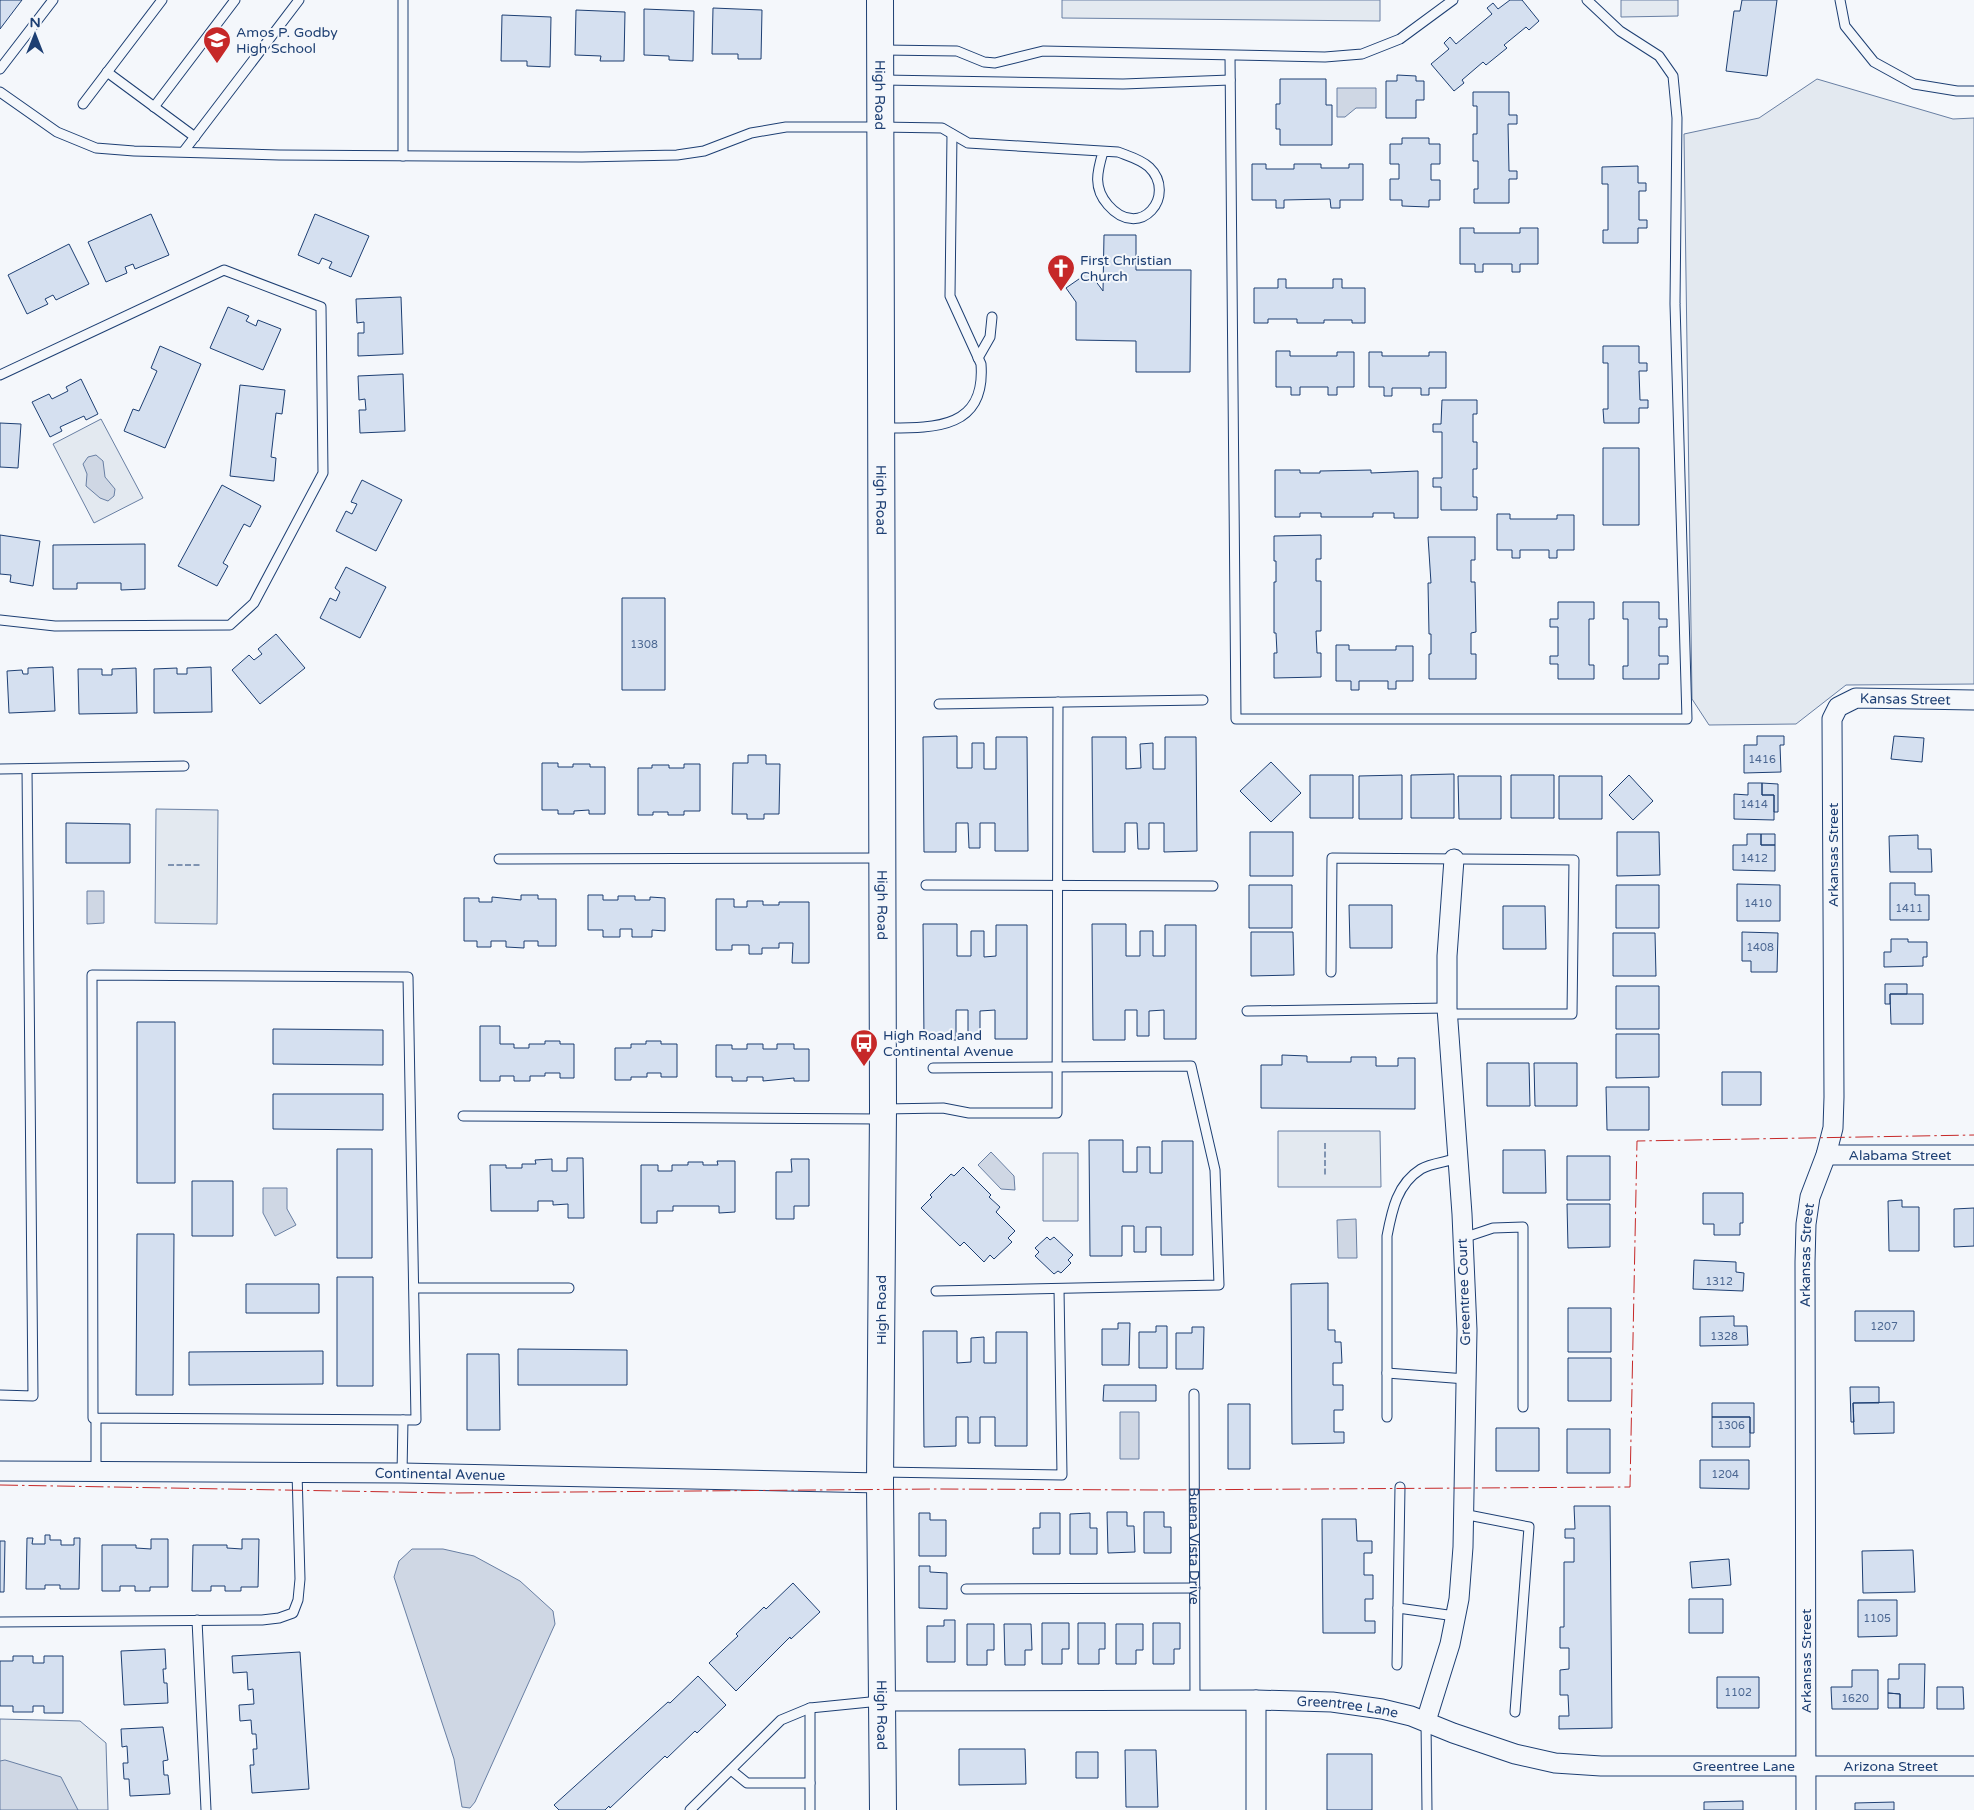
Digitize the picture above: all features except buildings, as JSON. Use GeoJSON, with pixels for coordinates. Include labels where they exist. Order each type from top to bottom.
{"type":"FeatureCollection","features":[{"type":"Feature","properties":{"kind":"street","name":"High Road"},"geometry":{"type":"LineString","coordinates":[[880,0],[883,1114],[880,1478],[883,1810]]}},
{"type":"Feature","properties":{"kind":"street","name":"Kansas Street"},"geometry":{"type":"LineString","coordinates":[[1838,707],[1856,698],[1974,700]]}},
{"type":"Feature","properties":{"kind":"street","name":"Arkansas Street"},"geometry":{"type":"LineString","coordinates":[[1806,1810],[1806,1224],[1810,1197],[1826,1155],[1833,1128],[1832,719],[1838,707]]}},
{"type":"Feature","properties":{"kind":"street","name":"Greentree Court"},"geometry":{"type":"LineString","coordinates":[[1426,1721],[1450,1644],[1460,1582],[1463,1514],[1467,1330],[1458,1158],[1447,1011],[1447,956],[1454,859]]}},
{"type":"Feature","properties":{"kind":"street","name":"Alabama Street"},"geometry":{"type":"LineString","coordinates":[[1826,1155],[1974,1155]]}},
{"type":"Feature","properties":{"kind":"street","name":"Continental Avenue"},"geometry":{"type":"LineString","coordinates":[[0,1471],[880,1478]]}},
{"type":"Feature","properties":{"kind":"street","name":"Greentree Lane"},"geometry":{"type":"LineString","coordinates":[[882,1700],[1256,1700],[1332,1702],[1382,1709],[1426,1721],[1453,1733],[1515,1754],[1555,1763],[1601,1766],[1806,1766]]}},
{"type":"Feature","properties":{"kind":"street"},"geometry":{"type":"LineString","coordinates":[[1256,1700],[1256,1810]]}},
{"type":"Feature","properties":{"kind":"street","name":"Arizona Street"},"geometry":{"type":"LineString","coordinates":[[1806,1766],[1974,1766]]}},
{"type":"Feature","properties":{"kind":"lane"},"geometry":{"type":"LineString","coordinates":[[0,69],[53,0]]}},
{"type":"Feature","properties":{"kind":"lane"},"geometry":{"type":"LineString","coordinates":[[83,104],[162,0]]}},
{"type":"Feature","properties":{"kind":"lane"},"geometry":{"type":"LineString","coordinates":[[154,107],[235,0]]}},
{"type":"Feature","properties":{"kind":"lane"},"geometry":{"type":"LineString","coordinates":[[184,151],[299,0]]}},
{"type":"Feature","properties":{"kind":"lane"},"geometry":{"type":"LineString","coordinates":[[403,0],[403,156]]}},
{"type":"Feature","properties":{"kind":"lane"},"geometry":{"type":"LineString","coordinates":[[880,50],[956,51],[984,62],[995,63],[1043,51],[1325,57],[1362,54],[1400,39],[1452,0]]}},
{"type":"Feature","properties":{"kind":"lane"},"geometry":{"type":"LineString","coordinates":[[1230,56],[1236,719],[1687,719],[1675,304],[1676,118],[1673,76],[1659,56],[1620,31],[1587,0]]}},
{"type":"Feature","properties":{"kind":"lane"},"geometry":{"type":"LineString","coordinates":[[1840,0],[1845,26],[1874,62],[1914,84],[1958,91],[1974,91]]}},
{"type":"Feature","properties":{"kind":"lane"},"geometry":{"type":"LineString","coordinates":[[107,72],[195,137]]}},
{"type":"Feature","properties":{"kind":"lane"},"geometry":{"type":"LineString","coordinates":[[880,80],[1122,84],[1230,80]]}},
{"type":"Feature","properties":{"kind":"lane"},"geometry":{"type":"LineString","coordinates":[[0,92],[57,132],[96,148],[280,156],[582,157],[676,155],[704,151],[751,133],[786,127],[942,128],[968,143],[1118,152],[1135,158],[1149,167],[1158,182],[1159,194],[1157,204],[1142,218],[1132,221],[1120,217],[1105,202],[1097,188],[1097,174],[1103,152]]}},
{"type":"Feature","properties":{"kind":"lane"},"geometry":{"type":"LineString","coordinates":[[881,428],[923,428],[955,422],[970,411],[978,395],[982,376],[978,358],[950,296],[952,134]]}},
{"type":"Feature","properties":{"kind":"lane"},"geometry":{"type":"LineString","coordinates":[[0,375],[224,270],[321,307],[323,474],[254,603],[230,625],[55,626],[0,620]]}},
{"type":"Feature","properties":{"kind":"lane"},"geometry":{"type":"LineString","coordinates":[[978,358],[990,337],[992,317]]}},
{"type":"Feature","properties":{"kind":"lane"},"geometry":{"type":"LineString","coordinates":[[938,704],[1203,700]]}},
{"type":"Feature","properties":{"kind":"lane"},"geometry":{"type":"LineString","coordinates":[[463,1116],[883,1114],[943,1108],[969,1113],[1057,1113],[1058,702]]}},
{"type":"Feature","properties":{"kind":"lane"},"geometry":{"type":"LineString","coordinates":[[0,769],[184,766]]}},
{"type":"Feature","properties":{"kind":"lane"},"geometry":{"type":"LineString","coordinates":[[0,1395],[33,1396],[27,769]]}},
{"type":"Feature","properties":{"kind":"lane"},"geometry":{"type":"LineString","coordinates":[[499,859],[882,858]]}},
{"type":"Feature","properties":{"kind":"lane"},"geometry":{"type":"LineString","coordinates":[[1247,1011],[1447,1011],[1572,1014],[1574,860],[1332,858],[1331,972]]}},
{"type":"Feature","properties":{"kind":"lane"},"geometry":{"type":"LineString","coordinates":[[926,885],[1212,886]]}},
{"type":"Feature","properties":{"kind":"lane"},"geometry":{"type":"LineString","coordinates":[[92,975],[408,977],[416,1420],[96,1418],[93,1418],[92,975]]}},
{"type":"Feature","properties":{"kind":"lane"},"geometry":{"type":"LineString","coordinates":[[932,1068],[1191,1066],[1215,1170],[1218,1285],[936,1291]]}},
{"type":"Feature","properties":{"kind":"lane"},"geometry":{"type":"LineString","coordinates":[[1387,1417],[1387,1236],[1392,1208],[1408,1179],[1422,1168],[1458,1158]]}},
{"type":"Feature","properties":{"kind":"lane"},"geometry":{"type":"LineString","coordinates":[[1463,1238],[1493,1228],[1523,1227],[1523,1407]]}},
{"type":"Feature","properties":{"kind":"lane"},"geometry":{"type":"LineString","coordinates":[[414,1288],[569,1288]]}},
{"type":"Feature","properties":{"kind":"lane"},"geometry":{"type":"LineString","coordinates":[[880,1478],[1062,1475],[1059,1289]]}},
{"type":"Feature","properties":{"kind":"lane"},"geometry":{"type":"LineString","coordinates":[[1387,1373],[1466,1379]]}},
{"type":"Feature","properties":{"kind":"lane","name":"Buena Vista Drive"},"geometry":{"type":"LineString","coordinates":[[1194,1394],[1196,1700]]}},
{"type":"Feature","properties":{"kind":"lane"},"geometry":{"type":"LineString","coordinates":[[96,1418],[96,1472]]}},
{"type":"Feature","properties":{"kind":"lane"},"geometry":{"type":"LineString","coordinates":[[402,1473],[403,1420]]}},
{"type":"Feature","properties":{"kind":"lane"},"geometry":{"type":"LineString","coordinates":[[0,1622],[262,1620],[279,1618],[293,1613],[298,1600],[300,1579],[298,1472]]}},
{"type":"Feature","properties":{"kind":"lane"},"geometry":{"type":"LineString","coordinates":[[1397,1665],[1400,1487]]}},
{"type":"Feature","properties":{"kind":"lane"},"geometry":{"type":"LineString","coordinates":[[1463,1514],[1530,1527],[1515,1712]]}},
{"type":"Feature","properties":{"kind":"lane"},"geometry":{"type":"LineString","coordinates":[[966,1589],[1194,1588]]}},
{"type":"Feature","properties":{"kind":"lane"},"geometry":{"type":"LineString","coordinates":[[1398,1608],[1455,1616]]}},
{"type":"Feature","properties":{"kind":"lane"},"geometry":{"type":"LineString","coordinates":[[197,1620],[206,1810]]}},
{"type":"Feature","properties":{"kind":"lane"},"geometry":{"type":"LineString","coordinates":[[690,1810],[781,1720],[810,1708],[882,1700]]}},
{"type":"Feature","properties":{"kind":"lane"},"geometry":{"type":"LineString","coordinates":[[810,1708],[810,1810]]}},
{"type":"Feature","properties":{"kind":"lane"},"geometry":{"type":"LineString","coordinates":[[1426,1721],[1427,1810]]}},
{"type":"Feature","properties":{"kind":"lane"},"geometry":{"type":"LineString","coordinates":[[730,1770],[747,1783],[810,1783]]}},
{"type":"Feature","properties":{"kind":"shaded area"},"geometry":{"type":"Polygon","coordinates":[[[1062,0],[1380,0],[1380,21],[1062,18],[1062,0]]]}},
{"type":"Feature","properties":{"kind":"shaded area"},"geometry":{"type":"Polygon","coordinates":[[[1621,0],[1678,0],[1678,16],[1621,17],[1621,0]]]}},
{"type":"Feature","properties":{"kind":"shaded area"},"geometry":{"type":"Polygon","coordinates":[[[1817,79],[1953,119],[1974,118],[1974,684],[1846,685],[1796,724],[1709,725],[1692,699],[1684,134],[1759,118],[1817,79]]]}},
{"type":"Feature","properties":{"kind":"shaded area"},"geometry":{"type":"Polygon","coordinates":[[[1337,88],[1376,88],[1376,108],[1356,108],[1345,117],[1337,117],[1337,88]]]}},
{"type":"Feature","properties":{"kind":"shaded area"},"geometry":{"type":"Polygon","coordinates":[[[101,419],[143,498],[94,523],[53,444],[101,419]]]}},
{"type":"Feature","properties":{"kind":"shaded area"},"geometry":{"type":"Polygon","coordinates":[[[96,455],[103,461],[105,477],[115,489],[114,496],[108,501],[100,498],[86,486],[87,474],[83,464],[88,457],[96,455]]]}},
{"type":"Feature","properties":{"kind":"shaded area"},"geometry":{"type":"Polygon","coordinates":[[[156,809],[218,810],[217,924],[155,923],[156,809]]]}},
{"type":"Feature","properties":{"kind":"shaded area"},"geometry":{"type":"Polygon","coordinates":[[[87,891],[104,891],[104,923],[87,924],[87,891]]]}},
{"type":"Feature","properties":{"kind":"shaded area"},"geometry":{"type":"Polygon","coordinates":[[[1278,1131],[1380,1131],[1381,1187],[1278,1187],[1278,1131]]]}},
{"type":"Feature","properties":{"kind":"shaded area"},"geometry":{"type":"Polygon","coordinates":[[[991,1152],[1014,1176],[1015,1190],[1001,1189],[978,1165],[991,1152]]]}},
{"type":"Feature","properties":{"kind":"shaded area"},"geometry":{"type":"Polygon","coordinates":[[[1043,1153],[1078,1153],[1078,1221],[1043,1221],[1043,1153]]]}},
{"type":"Feature","properties":{"kind":"shaded area"},"geometry":{"type":"Polygon","coordinates":[[[263,1188],[287,1188],[287,1209],[296,1225],[275,1236],[263,1213],[263,1188]]]}},
{"type":"Feature","properties":{"kind":"shaded area"},"geometry":{"type":"Polygon","coordinates":[[[1356,1219],[1357,1258],[1338,1258],[1337,1220],[1356,1219]]]}},
{"type":"Feature","properties":{"kind":"shaded area"},"geometry":{"type":"Polygon","coordinates":[[[1120,1412],[1139,1412],[1139,1459],[1120,1459],[1120,1412]]]}},
{"type":"Feature","properties":{"kind":"shaded area"},"geometry":{"type":"Polygon","coordinates":[[[412,1549],[443,1549],[474,1556],[520,1581],[553,1611],[555,1624],[475,1802],[470,1808],[462,1807],[454,1759],[394,1577],[399,1561],[412,1549]]]}},
{"type":"Feature","properties":{"kind":"shaded area"},"geometry":{"type":"Polygon","coordinates":[[[0,1719],[80,1721],[106,1743],[108,1810],[0,1810],[0,1719]]]}},
{"type":"Feature","properties":{"kind":"shaded area"},"geometry":{"type":"Polygon","coordinates":[[[5,1760],[61,1777],[78,1810],[0,1810],[0,1761],[5,1760]]]}},
{"type":"Feature","properties":{"kind":"fence"},"geometry":{"type":"LineString","coordinates":[[168,865],[201,865]]}},
{"type":"Feature","properties":{"kind":"fence"},"geometry":{"type":"LineString","coordinates":[[1325,1143],[1325,1177]]}},
{"type":"Feature","properties":{"kind":"power"},"geometry":{"type":"LineString","coordinates":[[0,1485],[452,1493],[937,1489],[1159,1490],[1630,1487],[1637,1141],[1974,1135]]}},
{"type":"Feature","properties":{"kind":"place","name":"Amos P. Godby High School"},"geometry":{"type":"Point","coordinates":[217,64]}},
{"type":"Feature","properties":{"kind":"place","name":"First Christian Church"},"geometry":{"type":"Point","coordinates":[1061,292]}},
{"type":"Feature","properties":{"kind":"place","name":"High Road and Continental Avenue"},"geometry":{"type":"Point","coordinates":[864,1067]}}]}
